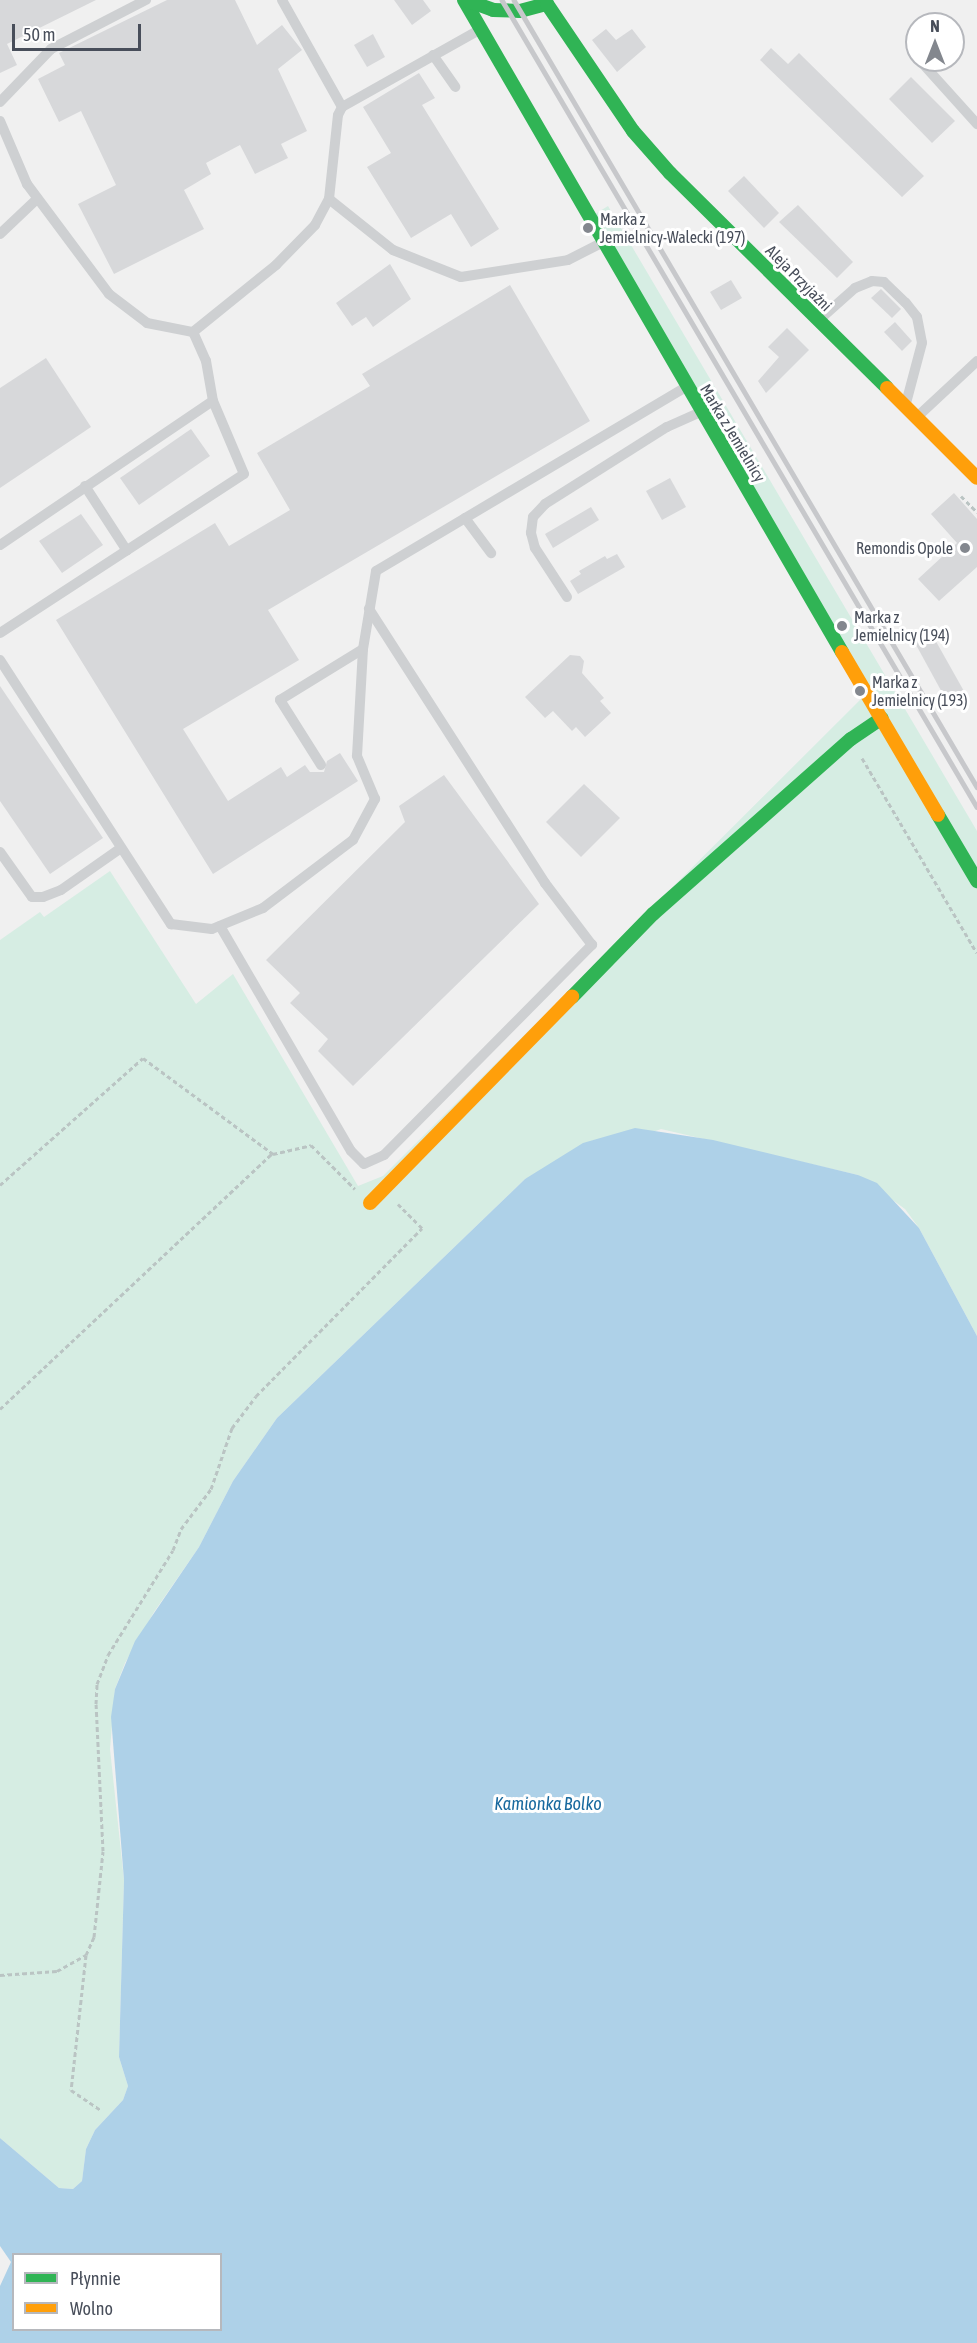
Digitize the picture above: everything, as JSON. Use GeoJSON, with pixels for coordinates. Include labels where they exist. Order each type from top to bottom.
{"type":"FeatureCollection","features":[{"type":"Feature","properties":{"kind":"street","name":"Aleja Przyjaźni"},"geometry":{"type":"LineString","coordinates":[[465,0],[493,10],[520,11],[547,4],[633,131],[977,478]]}},
{"type":"Feature","properties":{"kind":"street","name":"Marka z Jemielnicy"},"geometry":{"type":"LineString","coordinates":[[465,0],[479,29],[700,412],[977,881]]}},
{"type":"Feature","properties":{"kind":"street"},"geometry":{"type":"LineString","coordinates":[[370,1203],[653,914],[850,739],[882,718]]}},
{"type":"Feature","properties":{"kind":"lane"},"geometry":{"type":"LineString","coordinates":[[0,102],[51,49],[146,0]]}},
{"type":"Feature","properties":{"kind":"lane"},"geometry":{"type":"LineString","coordinates":[[282,0],[342,107]]}},
{"type":"Feature","properties":{"kind":"lane"},"geometry":{"type":"LineString","coordinates":[[0,121],[37,199],[64,229],[109,294],[147,323],[193,332],[276,265],[315,225],[329,199],[338,115],[342,107],[479,29]]}},
{"type":"Feature","properties":{"kind":"lane"},"geometry":{"type":"LineString","coordinates":[[434,55],[455,87]]}},
{"type":"Feature","properties":{"kind":"lane"},"geometry":{"type":"LineString","coordinates":[[931,72],[977,124]]}},
{"type":"Feature","properties":{"kind":"lane"},"geometry":{"type":"LineString","coordinates":[[0,234],[37,199]]}},
{"type":"Feature","properties":{"kind":"lane"},"geometry":{"type":"LineString","coordinates":[[329,199],[393,250],[461,277],[568,260],[602,243]]}},
{"type":"Feature","properties":{"kind":"lane"},"geometry":{"type":"LineString","coordinates":[[819,320],[855,288],[872,281],[884,282],[906,303],[917,317],[922,343],[905,406]]}},
{"type":"Feature","properties":{"kind":"lane"},"geometry":{"type":"LineString","coordinates":[[0,633],[244,474],[213,400],[206,361],[193,332]]}},
{"type":"Feature","properties":{"kind":"lane"},"geometry":{"type":"LineString","coordinates":[[917,418],[977,361]]}},
{"type":"Feature","properties":{"kind":"lane"},"geometry":{"type":"LineString","coordinates":[[0,660],[3,674],[171,924],[213,929],[262,908],[353,840],[375,798],[357,756],[363,649],[376,571],[686,387]]}},
{"type":"Feature","properties":{"kind":"lane"},"geometry":{"type":"LineString","coordinates":[[0,545],[213,400]]}},
{"type":"Feature","properties":{"kind":"lane"},"geometry":{"type":"LineString","coordinates":[[567,597],[536,548],[531,533],[533,517],[545,504],[667,426],[700,412]]}},
{"type":"Feature","properties":{"kind":"lane"},"geometry":{"type":"LineString","coordinates":[[85,486],[127,551]]}},
{"type":"Feature","properties":{"kind":"lane"},"geometry":{"type":"LineString","coordinates":[[465,518],[491,553]]}},
{"type":"Feature","properties":{"kind":"lane"},"geometry":{"type":"LineString","coordinates":[[220,926],[351,1151],[364,1164],[384,1155],[592,945],[545,883],[369,609]]}},
{"type":"Feature","properties":{"kind":"lane"},"geometry":{"type":"LineString","coordinates":[[321,765],[280,700],[363,649]]}},
{"type":"Feature","properties":{"kind":"lane"},"geometry":{"type":"LineString","coordinates":[[0,852],[32,897],[43,897],[61,890],[122,848]]}},
{"type":"Feature","properties":{"kind":"path"},"geometry":{"type":"LineString","coordinates":[[850,739],[977,953]]}},
{"type":"Feature","properties":{"kind":"path"},"geometry":{"type":"LineString","coordinates":[[0,1185],[142,1058],[273,1154]]}},
{"type":"Feature","properties":{"kind":"path"},"geometry":{"type":"LineString","coordinates":[[0,1409],[273,1154],[311,1145],[370,1203]]}},
{"type":"Feature","properties":{"kind":"path"},"geometry":{"type":"LineString","coordinates":[[101,2110],[71,2090],[86,1955],[94,1937],[103,1851],[97,1684],[108,1656],[173,1550],[181,1529],[211,1489],[232,1428],[250,1404],[422,1228],[384,1189]]}},
{"type":"Feature","properties":{"kind":"path"},"geometry":{"type":"LineString","coordinates":[[0,1975],[57,1971],[86,1955]]}},
{"type":"Feature","properties":{"kind":"green space"},"geometry":{"type":"Polygon","coordinates":[[[608,206],[977,831],[977,1336],[919,1228],[905,1209],[858,1175],[661,1129],[525,1179],[277,1418],[233,1481],[199,1547],[154,1612],[125,1663],[115,1689],[110,1749],[124,1880],[119,2057],[128,2086],[123,2100],[95,2130],[86,2149],[82,2181],[73,2189],[59,2188],[0,2138],[0,940],[40,912],[44,917],[110,871],[196,1004],[233,974],[358,1186],[383,1176],[867,693],[587,219],[608,206]]]}},
{"type":"Feature","properties":{"kind":"water","name":"Kamionka Bolko"},"geometry":{"type":"Polygon","coordinates":[[[635,1128],[713,1140],[858,1175],[877,1183],[919,1228],[977,1336],[977,2343],[0,2343],[0,2286],[11,2262],[0,2246],[0,2138],[59,2188],[73,2189],[82,2181],[86,2149],[95,2130],[123,2100],[128,2086],[119,2057],[124,1880],[111,1717],[115,1689],[135,1641],[199,1547],[233,1481],[277,1418],[525,1179],[583,1143],[635,1128]]]}},
{"type":"Feature","properties":{"kind":"building"},"geometry":{"type":"Polygon","coordinates":[[[0,0],[96,0],[7,44],[17,65],[0,73],[0,0]]]}},
{"type":"Feature","properties":{"kind":"building"},"geometry":{"type":"Polygon","coordinates":[[[167,0],[235,0],[257,45],[282,25],[302,50],[278,69],[307,131],[281,144],[288,158],[255,174],[240,145],[206,163],[211,174],[184,190],[204,229],[114,274],[78,204],[116,185],[81,111],[59,122],[38,79],[65,65],[59,53],[167,0]]]}},
{"type":"Feature","properties":{"kind":"building"},"geometry":{"type":"Polygon","coordinates":[[[394,0],[423,0],[431,11],[412,25],[394,0]]]}},
{"type":"Feature","properties":{"kind":"building"},"geometry":{"type":"Polygon","coordinates":[[[606,29],[616,40],[632,29],[646,47],[617,72],[592,40],[606,29]]]}},
{"type":"Feature","properties":{"kind":"building"},"geometry":{"type":"Polygon","coordinates":[[[373,34],[385,57],[367,67],[354,45],[373,34]]]}},
{"type":"Feature","properties":{"kind":"building"},"geometry":{"type":"Polygon","coordinates":[[[771,48],[788,64],[799,53],[924,176],[902,197],[760,60],[771,48]]]}},
{"type":"Feature","properties":{"kind":"building"},"geometry":{"type":"Polygon","coordinates":[[[419,73],[435,98],[422,105],[499,229],[471,247],[451,214],[411,238],[367,167],[391,153],[363,107],[419,73]]]}},
{"type":"Feature","properties":{"kind":"building"},"geometry":{"type":"Polygon","coordinates":[[[911,77],[955,121],[932,143],[889,99],[911,77]]]}},
{"type":"Feature","properties":{"kind":"building"},"geometry":{"type":"Polygon","coordinates":[[[744,176],[779,213],[764,228],[728,191],[744,176]]]}},
{"type":"Feature","properties":{"kind":"building"},"geometry":{"type":"Polygon","coordinates":[[[798,205],[853,262],[837,278],[779,222],[798,205]]]}},
{"type":"Feature","properties":{"kind":"building"},"geometry":{"type":"Polygon","coordinates":[[[390,264],[411,299],[373,327],[366,317],[352,326],[336,303],[390,264]]]}},
{"type":"Feature","properties":{"kind":"building"},"geometry":{"type":"Polygon","coordinates":[[[731,280],[742,298],[721,310],[710,292],[731,280]]]}},
{"type":"Feature","properties":{"kind":"building"},"geometry":{"type":"Polygon","coordinates":[[[510,285],[590,421],[268,610],[299,660],[183,729],[228,801],[281,767],[287,777],[305,765],[310,772],[324,772],[327,761],[340,753],[358,781],[213,874],[56,620],[215,523],[229,546],[290,510],[257,453],[370,386],[362,374],[510,285]]]}},
{"type":"Feature","properties":{"kind":"building"},"geometry":{"type":"Polygon","coordinates":[[[881,289],[901,309],[892,318],[871,298],[881,289]]]}},
{"type":"Feature","properties":{"kind":"building"},"geometry":{"type":"Polygon","coordinates":[[[895,322],[912,341],[902,351],[884,332],[895,322]]]}},
{"type":"Feature","properties":{"kind":"building"},"geometry":{"type":"Polygon","coordinates":[[[787,328],[809,350],[766,393],[758,381],[779,357],[768,347],[787,328]]]}},
{"type":"Feature","properties":{"kind":"building"},"geometry":{"type":"Polygon","coordinates":[[[46,358],[91,427],[0,488],[0,388],[46,358]]]}},
{"type":"Feature","properties":{"kind":"building"},"geometry":{"type":"Polygon","coordinates":[[[191,429],[210,456],[139,505],[120,478],[191,429]]]}},
{"type":"Feature","properties":{"kind":"building"},"geometry":{"type":"Polygon","coordinates":[[[670,478],[686,507],[662,520],[646,491],[670,478]]]}},
{"type":"Feature","properties":{"kind":"building","name":"Remondis Opole"},"geometry":{"type":"Polygon","coordinates":[[[954,493],[977,519],[977,567],[939,601],[918,579],[957,543],[931,514],[954,493]]]}},
{"type":"Feature","properties":{"kind":"building"},"geometry":{"type":"Polygon","coordinates":[[[591,507],[599,520],[553,548],[545,534],[591,507]]]}},
{"type":"Feature","properties":{"kind":"building"},"geometry":{"type":"Polygon","coordinates":[[[81,514],[103,545],[62,573],[39,541],[81,514]]]}},
{"type":"Feature","properties":{"kind":"building"},"geometry":{"type":"Polygon","coordinates":[[[617,554],[625,567],[578,594],[570,581],[581,574],[579,571],[605,556],[607,559],[617,554]]]}},
{"type":"Feature","properties":{"kind":"building"},"geometry":{"type":"Polygon","coordinates":[[[929,629],[965,693],[950,707],[915,643],[929,629]]]}},
{"type":"Feature","properties":{"kind":"building"},"geometry":{"type":"Polygon","coordinates":[[[570,655],[580,656],[584,661],[582,673],[604,698],[600,701],[611,713],[585,737],[576,727],[572,731],[553,711],[545,718],[525,697],[570,655]]]}},
{"type":"Feature","properties":{"kind":"building"},"geometry":{"type":"Polygon","coordinates":[[[0,686],[103,838],[50,874],[0,801],[0,686]]]}},
{"type":"Feature","properties":{"kind":"building"},"geometry":{"type":"Polygon","coordinates":[[[444,775],[539,904],[353,1086],[318,1051],[328,1039],[290,1003],[300,993],[266,960],[405,822],[399,806],[444,775]]]}},
{"type":"Feature","properties":{"kind":"building"},"geometry":{"type":"Polygon","coordinates":[[[584,784],[620,818],[581,857],[546,822],[584,784]]]}},
{"type":"Feature","properties":{"kind":"railway"},"geometry":{"type":"LineString","coordinates":[[502,0],[977,807]]}},
{"type":"Feature","properties":{"kind":"railway"},"geometry":{"type":"LineString","coordinates":[[514,0],[977,787]]}},
{"type":"Feature","properties":{"kind":"traffic: fast"},"geometry":{"type":"LineString","coordinates":[[464,0],[842,652]]}},
{"type":"Feature","properties":{"kind":"traffic: fast"},"geometry":{"type":"LineString","coordinates":[[466,0],[493,10],[520,11],[547,4],[633,131],[670,173],[887,388]]}},
{"type":"Feature","properties":{"kind":"traffic: fast"},"geometry":{"type":"LineString","coordinates":[[572,997],[653,914],[851,739],[882,718]]}},
{"type":"Feature","properties":{"kind":"traffic: fast"},"geometry":{"type":"LineString","coordinates":[[938,815],[977,881]]}},
{"type":"Feature","properties":{"kind":"traffic: slow"},"geometry":{"type":"LineString","coordinates":[[887,388],[977,478]]}},
{"type":"Feature","properties":{"kind":"traffic: slow"},"geometry":{"type":"LineString","coordinates":[[842,652],[938,815]]}},
{"type":"Feature","properties":{"kind":"traffic: slow"},"geometry":{"type":"LineString","coordinates":[[370,1203],[572,997]]}},
{"type":"Feature","properties":{"kind":"place","name":"Marka z Jemielnicy-Walecki (197)"},"geometry":{"type":"Point","coordinates":[588,228]}},
{"type":"Feature","properties":{"kind":"place","name":"Remondis Opole"},"geometry":{"type":"Point","coordinates":[965,548]}},
{"type":"Feature","properties":{"kind":"place","name":"Marka z Jemielnicy (194)"},"geometry":{"type":"Point","coordinates":[842,626]}},
{"type":"Feature","properties":{"kind":"place","name":"Marka z Jemielnicy (193)"},"geometry":{"type":"Point","coordinates":[860,691]}}]}
